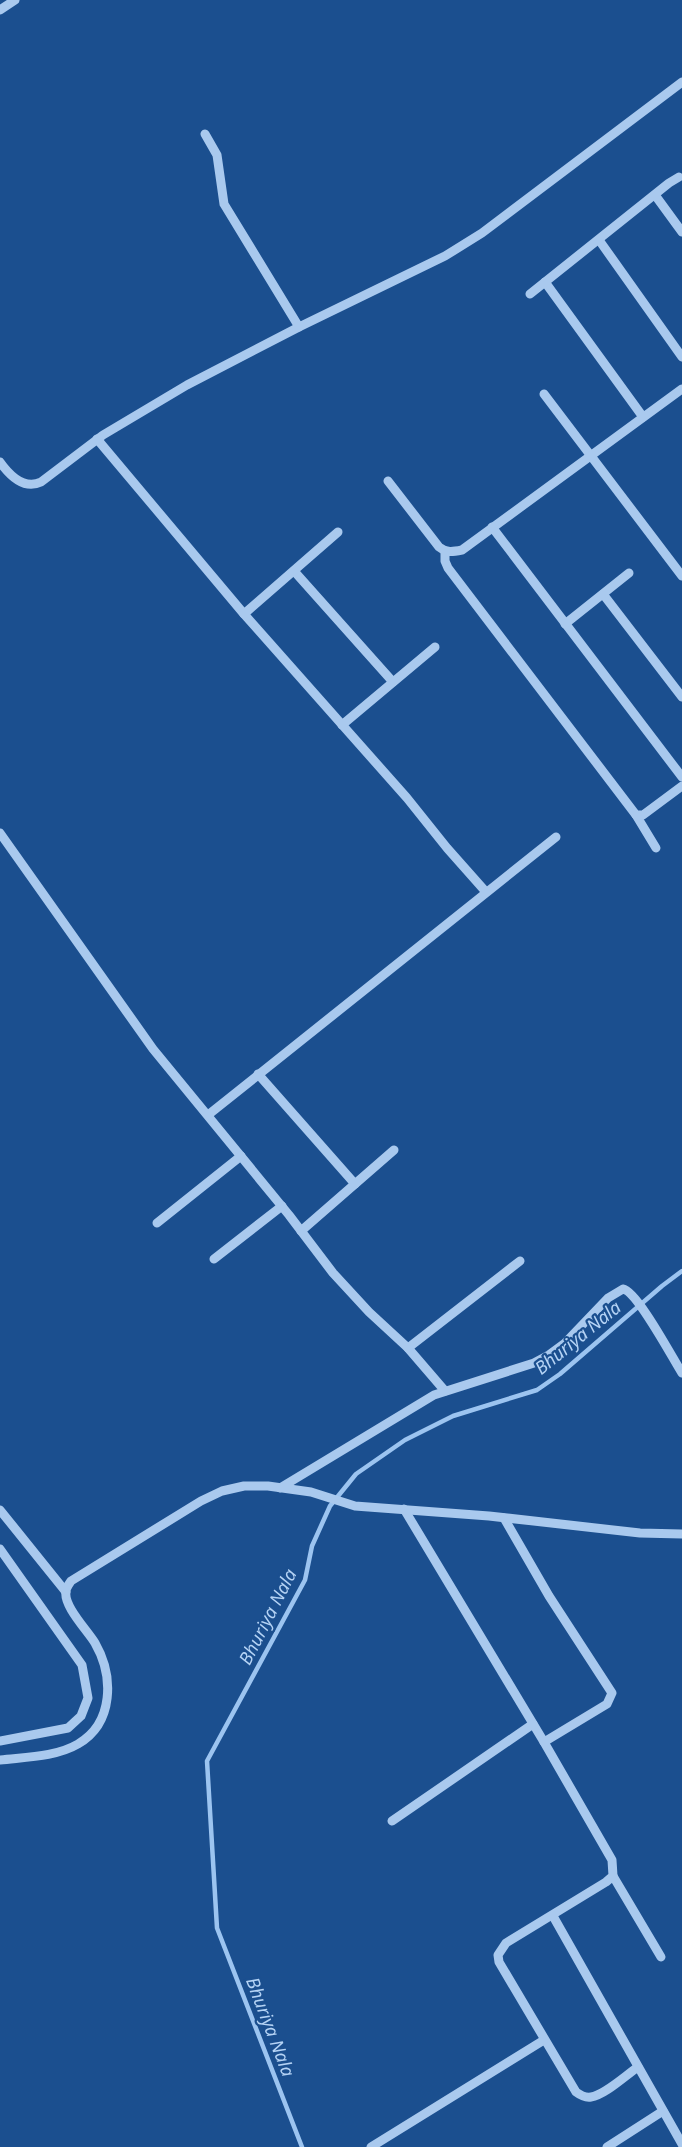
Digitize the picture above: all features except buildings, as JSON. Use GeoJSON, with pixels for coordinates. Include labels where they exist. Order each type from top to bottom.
{"type":"FeatureCollection","features":[{"type":"Feature","properties":{"kind":"street"},"geometry":{"type":"LineString","coordinates":[[0,10],[14,0]]}},
{"type":"Feature","properties":{"kind":"street"},"geometry":{"type":"LineString","coordinates":[[0,462],[15,479],[24,484],[34,486],[97,439],[187,385],[299,326],[414,272],[445,256],[482,233],[682,82]]}},
{"type":"Feature","properties":{"kind":"street"},"geometry":{"type":"LineString","coordinates":[[204,134],[217,155],[224,204],[299,326]]}},
{"type":"Feature","properties":{"kind":"street"},"geometry":{"type":"LineString","coordinates":[[530,294],[679,177]]}},
{"type":"Feature","properties":{"kind":"street"},"geometry":{"type":"LineString","coordinates":[[654,195],[682,232]]}},
{"type":"Feature","properties":{"kind":"street"},"geometry":{"type":"LineString","coordinates":[[598,240],[682,357]]}},
{"type":"Feature","properties":{"kind":"street"},"geometry":{"type":"LineString","coordinates":[[545,282],[643,417]]}},
{"type":"Feature","properties":{"kind":"street"},"geometry":{"type":"LineString","coordinates":[[388,481],[439,547],[444,551],[462,550],[682,389]]}},
{"type":"Feature","properties":{"kind":"street"},"geometry":{"type":"LineString","coordinates":[[544,394],[682,576]]}},
{"type":"Feature","properties":{"kind":"street"},"geometry":{"type":"LineString","coordinates":[[97,439],[244,614],[407,798],[447,848],[486,892]]}},
{"type":"Feature","properties":{"kind":"street"},"geometry":{"type":"LineString","coordinates":[[492,528],[682,777]]}},
{"type":"Feature","properties":{"kind":"street"},"geometry":{"type":"LineString","coordinates":[[244,614],[338,532]]}},
{"type":"Feature","properties":{"kind":"street"},"geometry":{"type":"LineString","coordinates":[[444,551],[448,568],[636,815],[656,848]]}},
{"type":"Feature","properties":{"kind":"street"},"geometry":{"type":"LineString","coordinates":[[294,570],[393,682]]}},
{"type":"Feature","properties":{"kind":"street"},"geometry":{"type":"LineString","coordinates":[[565,624],[629,573]]}},
{"type":"Feature","properties":{"kind":"street"},"geometry":{"type":"LineString","coordinates":[[603,594],[682,697]]}},
{"type":"Feature","properties":{"kind":"street"},"geometry":{"type":"LineString","coordinates":[[342,725],[435,647]]}},
{"type":"Feature","properties":{"kind":"street"},"geometry":{"type":"LineString","coordinates":[[636,815],[643,816],[682,786]]}},
{"type":"Feature","properties":{"kind":"street"},"geometry":{"type":"LineString","coordinates":[[0,833],[153,1049],[349,1290],[408,1348],[445,1391]]}},
{"type":"Feature","properties":{"kind":"street"},"geometry":{"type":"LineString","coordinates":[[208,1115],[556,837]]}},
{"type":"Feature","properties":{"kind":"street"},"geometry":{"type":"LineString","coordinates":[[258,1074],[356,1184]]}},
{"type":"Feature","properties":{"kind":"street"},"geometry":{"type":"LineString","coordinates":[[302,1231],[394,1150]]}},
{"type":"Feature","properties":{"kind":"street"},"geometry":{"type":"LineString","coordinates":[[157,1223],[241,1156]]}},
{"type":"Feature","properties":{"kind":"street"},"geometry":{"type":"LineString","coordinates":[[214,1259],[282,1206]]}},
{"type":"Feature","properties":{"kind":"street"},"geometry":{"type":"LineString","coordinates":[[408,1348],[520,1261]]}},
{"type":"Feature","properties":{"kind":"street"},"geometry":{"type":"LineString","coordinates":[[280,1488],[418,1404],[445,1391],[534,1364],[564,1344],[608,1298],[620,1290],[630,1291],[649,1318],[682,1373]]}},
{"type":"Feature","properties":{"kind":"street"},"geometry":{"type":"LineString","coordinates":[[66,1592],[70,1581],[215,1494],[244,1486],[311,1492],[355,1506],[504,1518],[640,1533],[682,1534]]}},
{"type":"Feature","properties":{"kind":"street"},"geometry":{"type":"LineString","coordinates":[[0,1510],[66,1592],[68,1603],[96,1645],[106,1674],[109,1696],[104,1715],[95,1730],[78,1744],[54,1753],[0,1760]]}},
{"type":"Feature","properties":{"kind":"street"},"geometry":{"type":"LineString","coordinates":[[404,1510],[544,1742],[612,1860],[613,1876],[661,1957]]}},
{"type":"Feature","properties":{"kind":"street"},"geometry":{"type":"LineString","coordinates":[[504,1518],[549,1596],[612,1693],[607,1704],[544,1742]]}},
{"type":"Feature","properties":{"kind":"street"},"geometry":{"type":"LineString","coordinates":[[0,1550],[82,1665],[88,1698],[81,1716],[68,1728],[0,1741]]}},
{"type":"Feature","properties":{"kind":"street"},"geometry":{"type":"LineString","coordinates":[[392,1821],[533,1724]]}},
{"type":"Feature","properties":{"kind":"street"},"geometry":{"type":"LineString","coordinates":[[613,1876],[553,1916],[506,1944],[498,1955],[498,1962],[576,2092],[590,2098],[601,2093],[638,2067]]}},
{"type":"Feature","properties":{"kind":"street"},"geometry":{"type":"LineString","coordinates":[[553,1916],[682,2144]]}},
{"type":"Feature","properties":{"kind":"street"},"geometry":{"type":"LineString","coordinates":[[371,2147],[544,2040]]}},
{"type":"Feature","properties":{"kind":"street"},"geometry":{"type":"LineString","coordinates":[[609,2146],[664,2111]]}},
{"type":"Feature","properties":{"kind":"waterway","name":"Bhuriya Nala"},"geometry":{"type":"LineString","coordinates":[[302,2147],[217,1928],[207,1761],[305,1580],[312,1546],[330,1506],[356,1474],[405,1440],[453,1416],[537,1390],[560,1374],[682,1271]]}}]}
